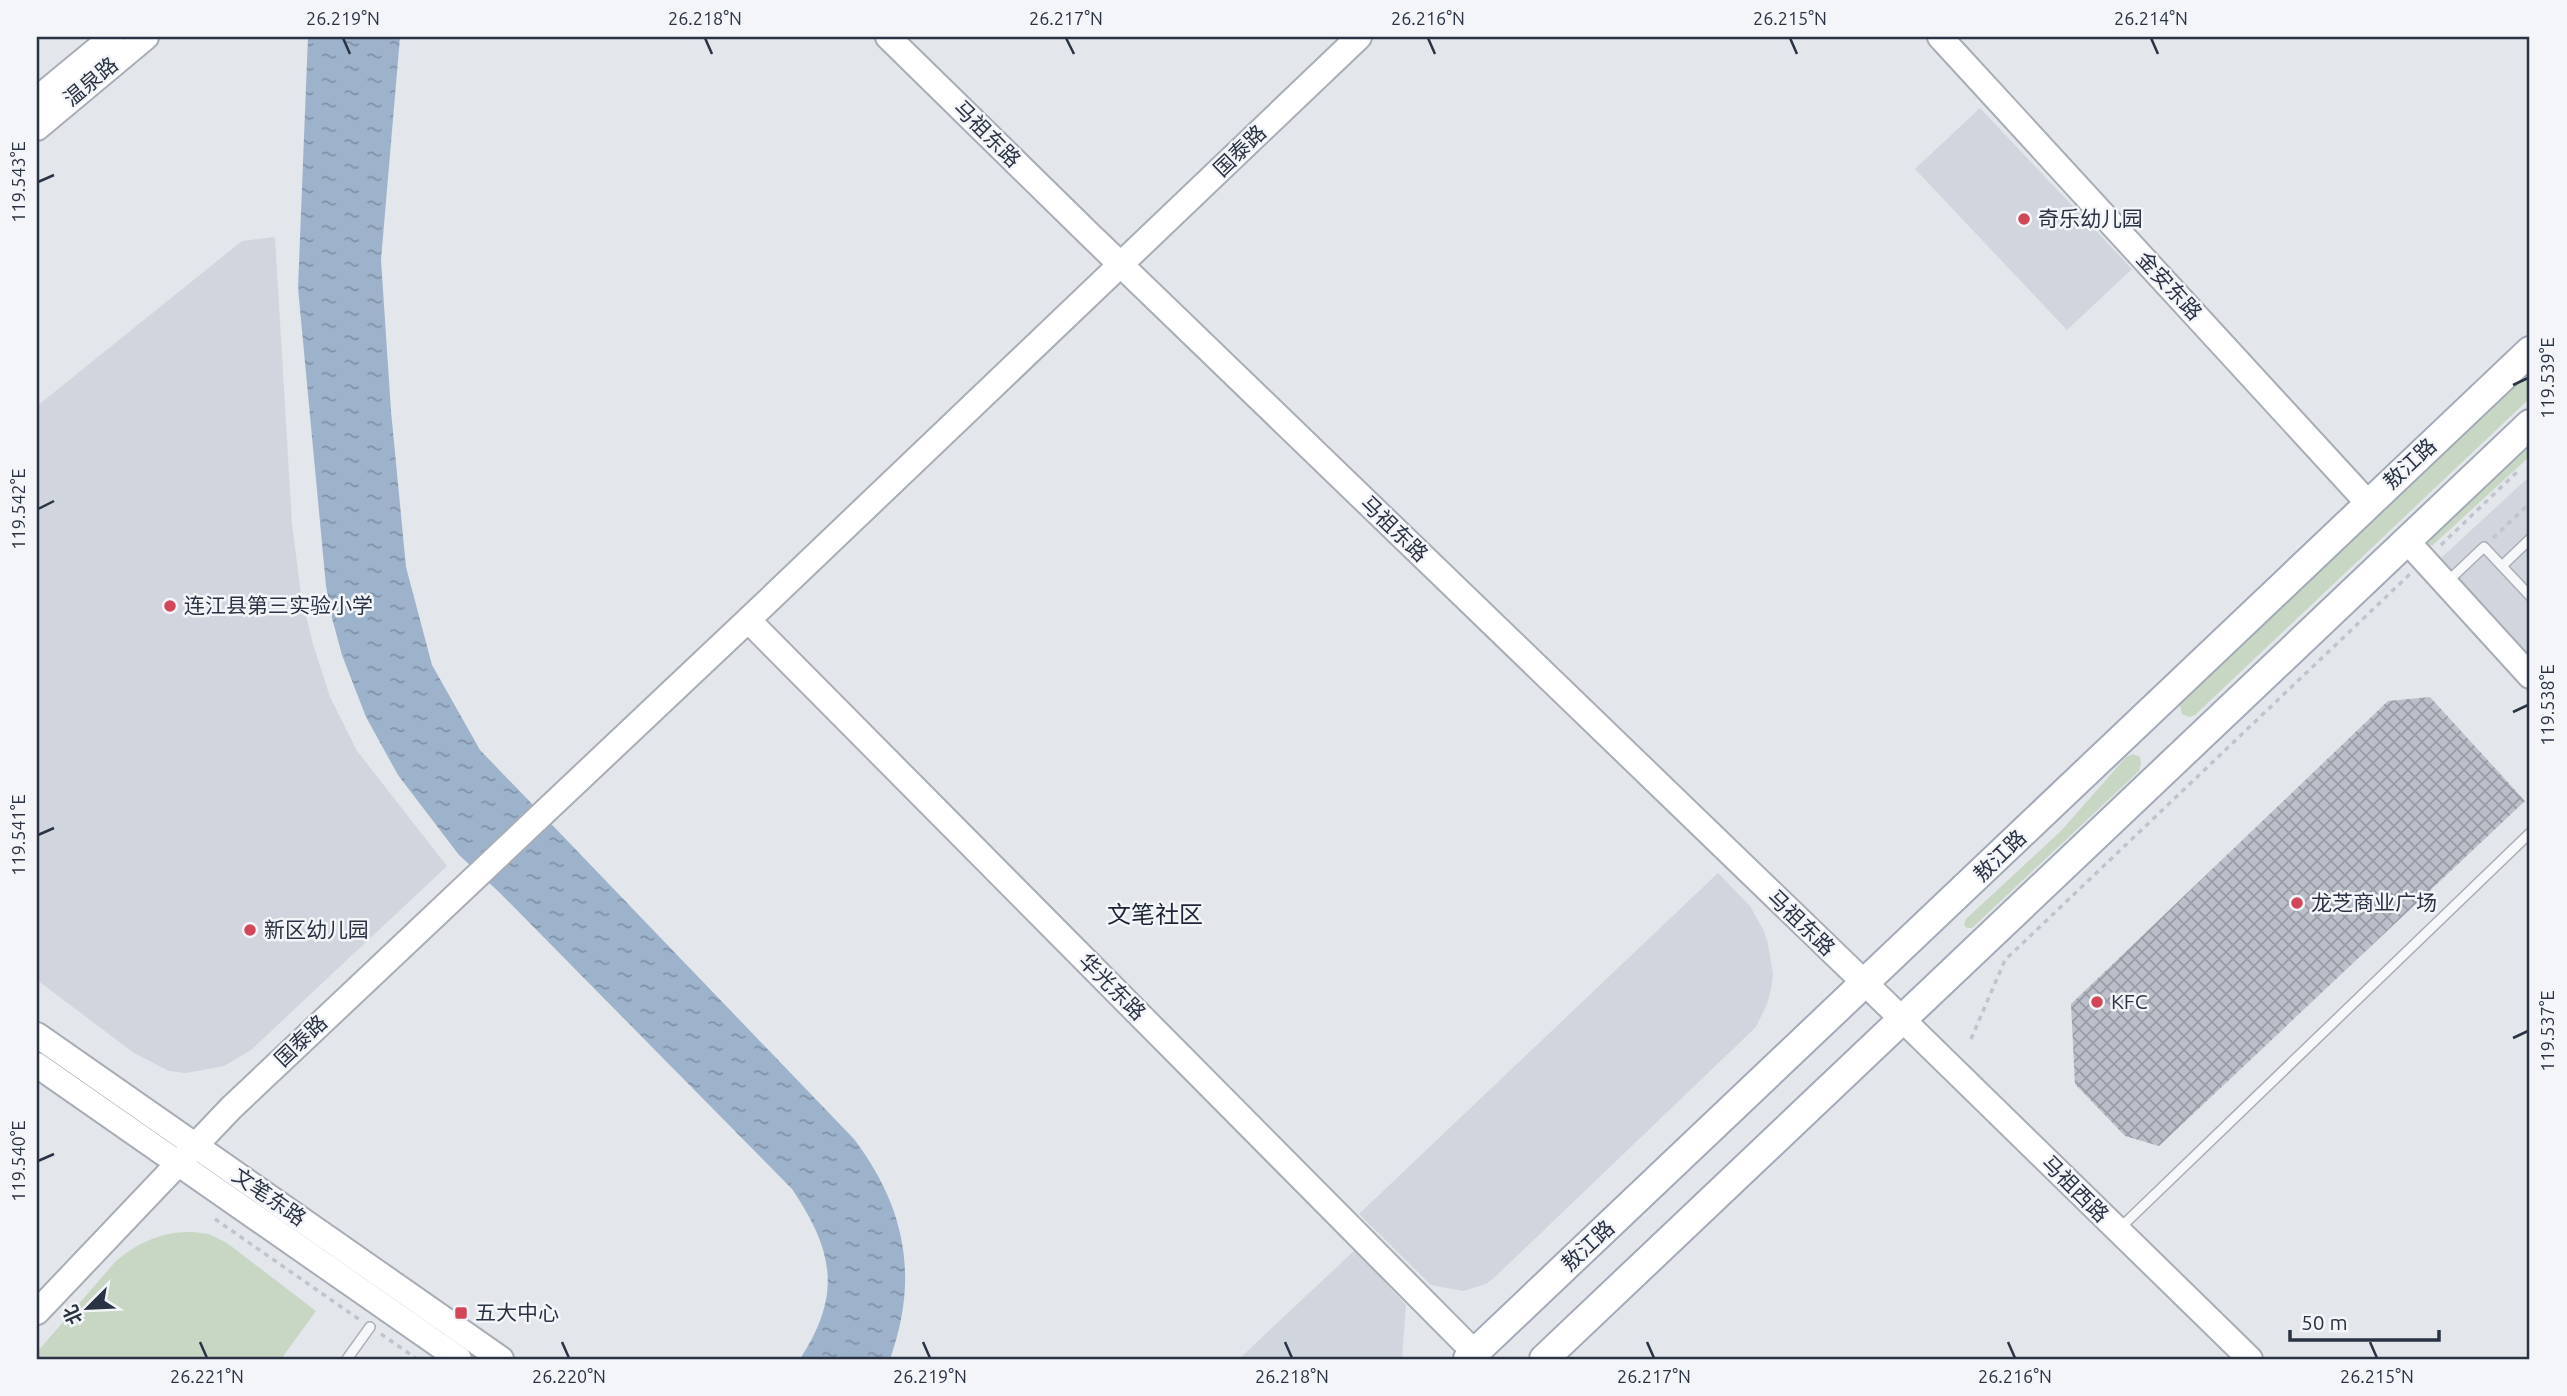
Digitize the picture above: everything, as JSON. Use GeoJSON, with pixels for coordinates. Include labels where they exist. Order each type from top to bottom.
{"type":"FeatureCollection","features":[{"type":"Feature","properties":{"kind":"main road","name":"敖江路"},"geometry":{"type":"LineString","coordinates":[[1472,1356],[2530,351]]}},
{"type":"Feature","properties":{"kind":"main road"},"geometry":{"type":"LineString","coordinates":[[1544,1359],[1901,1018],[2415,550],[2530,424]]}},
{"type":"Feature","properties":{"kind":"street","name":"温泉路"},"geometry":{"type":"LineString","coordinates":[[37,99],[112,37]]}},
{"type":"Feature","properties":{"kind":"street","name":"温泉路"},"geometry":{"type":"LineString","coordinates":[[37,128],[146,37]]}},
{"type":"Feature","properties":{"kind":"street","name":"马祖东路"},"geometry":{"type":"LineString","coordinates":[[888,37],[1901,1018]]}},
{"type":"Feature","properties":{"kind":"street","name":"国泰路"},"geometry":{"type":"LineString","coordinates":[[37,1312],[231,1108],[1359,37]]}},
{"type":"Feature","properties":{"kind":"street","name":"金安东路"},"geometry":{"type":"LineString","coordinates":[[1941,37],[2368,503]]}},
{"type":"Feature","properties":{"kind":"street"},"geometry":{"type":"LineString","coordinates":[[2415,550],[2530,676]]}},
{"type":"Feature","properties":{"kind":"street","name":"华光东路"},"geometry":{"type":"LineString","coordinates":[[748,620],[1472,1356]]}},
{"type":"Feature","properties":{"kind":"street","name":"马祖西路"},"geometry":{"type":"LineString","coordinates":[[1901,1018],[2250,1359]]}},
{"type":"Feature","properties":{"kind":"street","name":"文笔东路"},"geometry":{"type":"LineString","coordinates":[[37,1035],[501,1359]]}},
{"type":"Feature","properties":{"kind":"street","name":"文笔东路"},"geometry":{"type":"LineString","coordinates":[[37,1065],[459,1359]]}},
{"type":"Feature","properties":{"kind":"lane"},"geometry":{"type":"LineString","coordinates":[[2502,566],[2530,539]]}},
{"type":"Feature","properties":{"kind":"lane"},"geometry":{"type":"LineString","coordinates":[[2445,583],[2484,547],[2530,596]]}},
{"type":"Feature","properties":{"kind":"lane"},"geometry":{"type":"LineString","coordinates":[[2118,1231],[2530,833]]}},
{"type":"Feature","properties":{"kind":"lane"},"geometry":{"type":"LineString","coordinates":[[347,1359],[370,1327]]}},
{"type":"Feature","properties":{"kind":"path"},"geometry":{"type":"LineString","coordinates":[[1971,1039],[2005,960],[2415,550],[2520,469]]}},
{"type":"Feature","properties":{"kind":"path"},"geometry":{"type":"LineString","coordinates":[[2484,547],[2530,503]]}},
{"type":"Feature","properties":{"kind":"path"},"geometry":{"type":"LineString","coordinates":[[215,1219],[417,1359]]}},
{"type":"Feature","properties":{"kind":"shaded area","name":"奇乐幼儿园"},"geometry":{"type":"Polygon","coordinates":[[[1980,108],[2132,269],[2067,330],[1915,169],[1980,108]]]}},
{"type":"Feature","properties":{"kind":"shaded area","name":"连江县第三实验小学"},"geometry":{"type":"Polygon","coordinates":[[[275,237],[292,524],[301,595],[313,644],[330,697],[357,751],[447,866],[251,1050],[224,1066],[186,1073],[169,1071],[134,1053],[37,980],[37,406],[242,241],[275,237]]]}},
{"type":"Feature","properties":{"kind":"shaded area"},"geometry":{"type":"Polygon","coordinates":[[[2530,476],[2530,656],[2441,558],[2530,476]]]}},
{"type":"Feature","properties":{"kind":"shaded area"},"geometry":{"type":"Polygon","coordinates":[[[1718,873],[1750,906],[1768,944],[1773,974],[1771,989],[1756,1027],[1486,1284],[1463,1291],[1431,1285],[1359,1214],[1718,873]]]}},
{"type":"Feature","properties":{"kind":"shaded area"},"geometry":{"type":"Polygon","coordinates":[[[1355,1250],[1406,1305],[1402,1359],[1239,1359],[1355,1250]]]}},
{"type":"Feature","properties":{"kind":"green space"},"geometry":{"type":"Polygon","coordinates":[[[2530,369],[2530,398],[2195,715],[2189,717],[2182,714],[2180,705],[2184,697],[2530,369]]]}},
{"type":"Feature","properties":{"kind":"green space"},"geometry":{"type":"Polygon","coordinates":[[[2530,446],[2530,456],[2433,545],[2428,546],[2427,539],[2530,446]]]}},
{"type":"Feature","properties":{"kind":"green space"},"geometry":{"type":"Polygon","coordinates":[[[2133,754],[2140,757],[2139,771],[1972,928],[1967,928],[1964,925],[1966,919],[2061,831],[2126,757],[2133,754]]]}},
{"type":"Feature","properties":{"kind":"green space"},"geometry":{"type":"Polygon","coordinates":[[[172,1233],[209,1234],[227,1243],[316,1311],[281,1359],[37,1359],[37,1352],[116,1261],[152,1239],[172,1233]]]}},
{"type":"Feature","properties":{"kind":"water"},"geometry":{"type":"Polygon","coordinates":[[[308,37],[400,37],[381,260],[391,411],[406,567],[432,665],[480,750],[854,1139],[872,1165],[896,1218],[905,1272],[899,1329],[890,1359],[800,1359],[822,1314],[828,1273],[817,1233],[792,1189],[500,893],[459,855],[398,775],[366,717],[342,655],[326,586],[298,288],[308,37]]]}},
{"type":"Feature","properties":{"kind":"building","name":"龙芝商业广场"},"geometry":{"type":"Polygon","coordinates":[[[2430,697],[2525,801],[2159,1146],[2125,1136],[2075,1084],[2071,1004],[2388,701],[2430,697]]]}},
{"type":"Feature","properties":{"kind":"place","name":"奇乐幼儿园"},"geometry":{"type":"Point","coordinates":[2024,219]}},
{"type":"Feature","properties":{"kind":"place","name":"连江县第三实验小学"},"geometry":{"type":"Point","coordinates":[170,606]}},
{"type":"Feature","properties":{"kind":"place","name":"龙芝商业广场"},"geometry":{"type":"Point","coordinates":[2297,903]}},
{"type":"Feature","properties":{"kind":"place","name":"新区幼儿园"},"geometry":{"type":"Point","coordinates":[250,930]}},
{"type":"Feature","properties":{"kind":"place","name":"KFC"},"geometry":{"type":"Point","coordinates":[2097,1002]}},
{"type":"Feature","properties":{"kind":"place","name":"五大中心"},"geometry":{"type":"Point","coordinates":[461,1313]}},
{"type":"Feature","properties":{"kind":"district","name":"文笔社区"},"geometry":{"type":"Point","coordinates":[1155,915]}}]}
